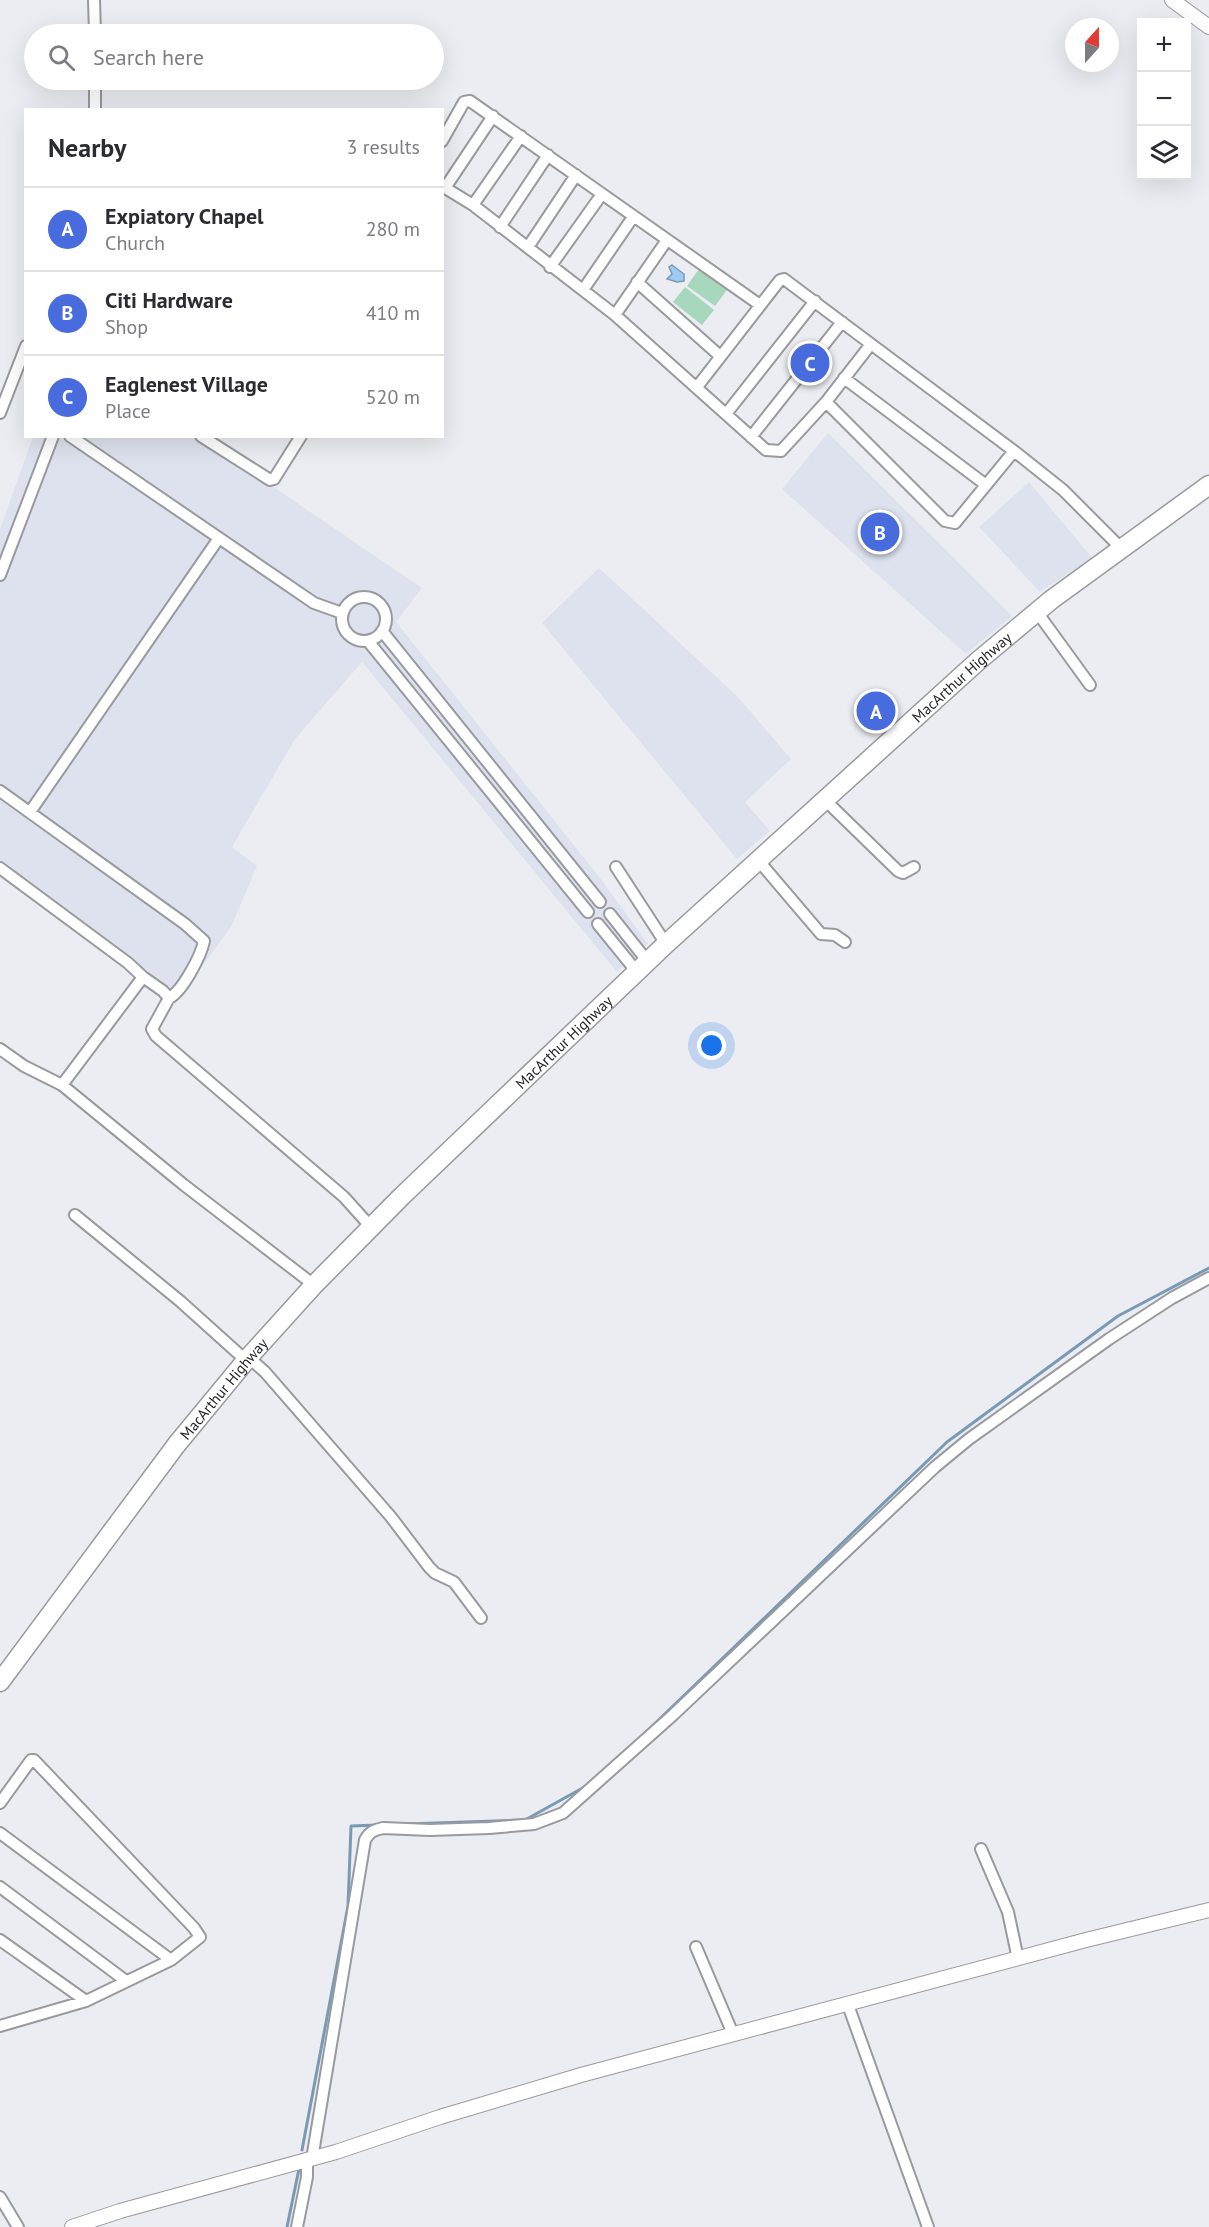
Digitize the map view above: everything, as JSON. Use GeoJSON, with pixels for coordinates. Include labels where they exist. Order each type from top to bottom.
{"type":"FeatureCollection","features":[{"type":"Feature","properties":{"kind":"highway","name":"MacArthur Highway"},"geometry":{"type":"LineString","coordinates":[[0,1682],[177,1444],[248,1358],[314,1285],[371,1227],[666,944],[954,683],[1037,612],[1209,484]]}},
{"type":"Feature","properties":{"kind":"street"},"geometry":{"type":"LineString","coordinates":[[94,0],[95,24]]}},
{"type":"Feature","properties":{"kind":"street"},"geometry":{"type":"LineString","coordinates":[[1172,0],[1209,27]]}},
{"type":"Feature","properties":{"kind":"street"},"geometry":{"type":"LineString","coordinates":[[95,90],[95,108]]}},
{"type":"Feature","properties":{"kind":"street"},"geometry":{"type":"LineString","coordinates":[[444,138],[466,100],[493,116],[760,305]]}},
{"type":"Feature","properties":{"kind":"street"},"geometry":{"type":"LineString","coordinates":[[493,116],[444,187],[528,247],[550,267],[615,315],[766,450],[781,451],[826,402],[871,344]]}},
{"type":"Feature","properties":{"kind":"street"},"geometry":{"type":"LineString","coordinates":[[473,206],[520,136]]}},
{"type":"Feature","properties":{"kind":"street"},"geometry":{"type":"LineString","coordinates":[[500,227],[548,155]]}},
{"type":"Feature","properties":{"kind":"street"},"geometry":{"type":"LineString","coordinates":[[528,247],[576,175]]}},
{"type":"Feature","properties":{"kind":"street"},"geometry":{"type":"LineString","coordinates":[[550,267],[602,194]]}},
{"type":"Feature","properties":{"kind":"street"},"geometry":{"type":"LineString","coordinates":[[583,290],[633,217]]}},
{"type":"Feature","properties":{"kind":"street"},"geometry":{"type":"LineString","coordinates":[[615,315],[667,240]]}},
{"type":"Feature","properties":{"kind":"street"},"geometry":{"type":"LineString","coordinates":[[697,387],[780,280],[784,279],[1064,490],[1122,549]]}},
{"type":"Feature","properties":{"kind":"street"},"geometry":{"type":"LineString","coordinates":[[637,282],[720,357]]}},
{"type":"Feature","properties":{"kind":"street"},"geometry":{"type":"LineString","coordinates":[[726,414],[815,301]]}},
{"type":"Feature","properties":{"kind":"street"},"geometry":{"type":"LineString","coordinates":[[751,437],[842,322]]}},
{"type":"Feature","properties":{"kind":"street"},"geometry":{"type":"LineString","coordinates":[[0,413],[24,351]]}},
{"type":"Feature","properties":{"kind":"street"},"geometry":{"type":"LineString","coordinates":[[844,378],[986,485]]}},
{"type":"Feature","properties":{"kind":"street"},"geometry":{"type":"LineString","coordinates":[[826,402],[945,521],[955,523],[1014,451]]}},
{"type":"Feature","properties":{"kind":"street"},"geometry":{"type":"LineString","coordinates":[[0,575],[52,438]]}},
{"type":"Feature","properties":{"kind":"street"},"geometry":{"type":"LineString","coordinates":[[73,438],[315,603],[342,613]]}},
{"type":"Feature","properties":{"kind":"street"},"geometry":{"type":"LineString","coordinates":[[204,438],[270,480],[274,479],[300,438]]}},
{"type":"Feature","properties":{"kind":"street"},"geometry":{"type":"LineString","coordinates":[[30,813],[219,538]]}},
{"type":"Feature","properties":{"kind":"street"},"geometry":{"type":"LineString","coordinates":[[368,597],[379,603],[385,613],[385,625],[382,631],[379,636],[368,641],[356,640],[347,634],[342,624],[342,613],[346,605],[356,598],[368,597]]}},
{"type":"Feature","properties":{"kind":"street"},"geometry":{"type":"LineString","coordinates":[[1037,612],[1090,684]]}},
{"type":"Feature","properties":{"kind":"street"},"geometry":{"type":"LineString","coordinates":[[382,631],[600,902]]}},
{"type":"Feature","properties":{"kind":"street"},"geometry":{"type":"LineString","coordinates":[[368,641],[588,912]]}},
{"type":"Feature","properties":{"kind":"street"},"geometry":{"type":"LineString","coordinates":[[428,715],[441,704]]}},
{"type":"Feature","properties":{"kind":"street"},"geometry":{"type":"LineString","coordinates":[[480,779],[492,768]]}},
{"type":"Feature","properties":{"kind":"street"},"geometry":{"type":"LineString","coordinates":[[0,791],[185,924],[204,941],[202,950],[191,970],[175,995],[169,999],[152,1029],[156,1036],[344,1197],[371,1227]]}},
{"type":"Feature","properties":{"kind":"street"},"geometry":{"type":"LineString","coordinates":[[825,800],[898,871],[903,873],[914,867]]}},
{"type":"Feature","properties":{"kind":"street"},"geometry":{"type":"LineString","coordinates":[[532,842],[543,830]]}},
{"type":"Feature","properties":{"kind":"street"},"geometry":{"type":"LineString","coordinates":[[758,860],[821,934],[835,935],[845,942]]}},
{"type":"Feature","properties":{"kind":"street"},"geometry":{"type":"LineString","coordinates":[[616,867],[666,944]]}},
{"type":"Feature","properties":{"kind":"street"},"geometry":{"type":"LineString","coordinates":[[0,868],[128,963],[163,991],[169,999]]}},
{"type":"Feature","properties":{"kind":"street"},"geometry":{"type":"LineString","coordinates":[[610,914],[643,967]]}},
{"type":"Feature","properties":{"kind":"street"},"geometry":{"type":"LineString","coordinates":[[598,924],[643,967]]}},
{"type":"Feature","properties":{"kind":"street"},"geometry":{"type":"LineString","coordinates":[[62,1085],[144,977]]}},
{"type":"Feature","properties":{"kind":"street"},"geometry":{"type":"LineString","coordinates":[[0,1049],[24,1066],[62,1085],[184,1185],[314,1285]]}},
{"type":"Feature","properties":{"kind":"street"},"geometry":{"type":"LineString","coordinates":[[75,1215],[180,1301],[240,1354],[265,1372],[391,1517],[429,1567],[435,1573],[454,1582],[481,1618]]}},
{"type":"Feature","properties":{"kind":"street"},"geometry":{"type":"LineString","coordinates":[[297,2227],[365,1840],[368,1834],[383,1828],[461,1829],[534,1824],[563,1813],[673,1715],[952,1453],[1142,1317],[1209,1278]]}},
{"type":"Feature","properties":{"kind":"street"},"geometry":{"type":"LineString","coordinates":[[0,1803],[31,1760],[34,1760],[200,1933],[199,1940],[171,1960],[86,2001],[0,2026]]}},
{"type":"Feature","properties":{"kind":"street"},"geometry":{"type":"LineString","coordinates":[[0,1833],[171,1960]]}},
{"type":"Feature","properties":{"kind":"street"},"geometry":{"type":"LineString","coordinates":[[981,1849],[1008,1912],[1018,1959]]}},
{"type":"Feature","properties":{"kind":"street"},"geometry":{"type":"LineString","coordinates":[[0,1887],[126,1981]]}},
{"type":"Feature","properties":{"kind":"street"},"geometry":{"type":"LineString","coordinates":[[72,2227],[120,2211],[309,2160],[552,2084],[732,2034],[1209,1911]]}},
{"type":"Feature","properties":{"kind":"street"},"geometry":{"type":"LineString","coordinates":[[0,1940],[86,2001]]}},
{"type":"Feature","properties":{"kind":"street"},"geometry":{"type":"LineString","coordinates":[[696,1947],[732,2034]]}},
{"type":"Feature","properties":{"kind":"street"},"geometry":{"type":"LineString","coordinates":[[848,2005],[928,2227]]}},
{"type":"Feature","properties":{"kind":"street"},"geometry":{"type":"LineString","coordinates":[[0,2197],[18,2227]]}},
{"type":"Feature","properties":{"kind":"shaded area"},"geometry":{"type":"Polygon","coordinates":[[[828,433],[1012,616],[966,654],[782,489],[828,433]]]}},
{"type":"Feature","properties":{"kind":"shaded area"},"geometry":{"type":"Polygon","coordinates":[[[33,438],[201,438],[422,588],[396,622],[600,878],[648,944],[617,972],[362,662],[295,739],[232,847],[257,866],[231,927],[178,999],[0,865],[0,529],[33,438]]]}},
{"type":"Feature","properties":{"kind":"shaded area"},"geometry":{"type":"Polygon","coordinates":[[[1029,482],[1092,558],[1040,592],[979,527],[1029,482]]]}},
{"type":"Feature","properties":{"kind":"shaded area"},"geometry":{"type":"Polygon","coordinates":[[[599,568],[738,697],[791,759],[745,802],[770,831],[737,859],[542,623],[599,568]]]}},
{"type":"Feature","properties":{"kind":"green space"},"geometry":{"type":"Polygon","coordinates":[[[699,269],[727,290],[715,306],[687,286],[699,269]]]}},
{"type":"Feature","properties":{"kind":"green space"},"geometry":{"type":"Polygon","coordinates":[[[685,287],[714,310],[702,325],[673,302],[685,287]]]}},
{"type":"Feature","properties":{"kind":"water"},"geometry":{"type":"Polygon","coordinates":[[[672,265],[684,274],[684,281],[677,282],[667,279],[672,274],[669,267],[672,265]]]}},
{"type":"Feature","properties":{"kind":"waterway"},"geometry":{"type":"LineString","coordinates":[[644,1734],[947,1442],[1118,1316],[1209,1268]]}},
{"type":"Feature","properties":{"kind":"waterway"},"geometry":{"type":"LineString","coordinates":[[406,1824],[525,1820],[588,1785]]}},
{"type":"Feature","properties":{"kind":"waterway"},"geometry":{"type":"LineString","coordinates":[[302,2150],[348,1906],[351,1826],[378,1825]]}},
{"type":"Feature","properties":{"kind":"waterway"},"geometry":{"type":"LineString","coordinates":[[287,2227],[299,2169]]}},
{"type":"Feature","properties":{"kind":"place","name":"Eaglenest Village"},"geometry":{"type":"Point","coordinates":[810,363]}},
{"type":"Feature","properties":{"kind":"place","name":"Citi Hardware"},"geometry":{"type":"Point","coordinates":[880,532]}},
{"type":"Feature","properties":{"kind":"place","name":"Expiatory Chapel"},"geometry":{"type":"Point","coordinates":[876,711]}}]}
